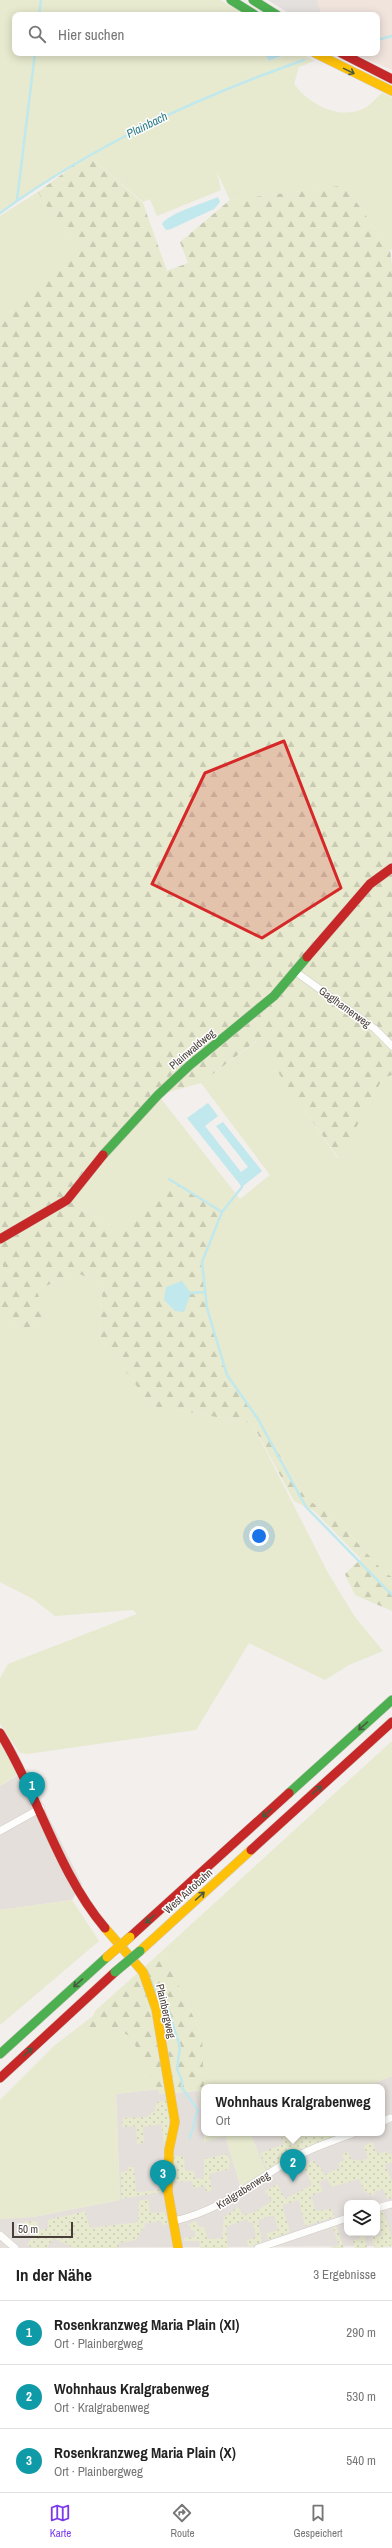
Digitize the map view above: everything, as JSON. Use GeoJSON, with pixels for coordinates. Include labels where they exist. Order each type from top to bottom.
{"type":"FeatureCollection","features":[{"type":"Feature","properties":{"kind":"main road"},"geometry":{"type":"LineString","coordinates":[[231,0],[250,12]]}},
{"type":"Feature","properties":{"kind":"main road"},"geometry":{"type":"LineString","coordinates":[[253,0],[272,12]]}},
{"type":"Feature","properties":{"kind":"main road"},"geometry":{"type":"LineString","coordinates":[[320,56],[392,91]]}},
{"type":"Feature","properties":{"kind":"main road"},"geometry":{"type":"LineString","coordinates":[[347,56],[392,79]]}},
{"type":"Feature","properties":{"kind":"main road","name":"Plainwaldweg"},"geometry":{"type":"LineString","coordinates":[[0,1239],[67,1200],[109,1148],[158,1095],[190,1065],[274,996],[296,972],[341,915],[370,884],[392,868]]}},
{"type":"Feature","properties":{"kind":"main road","name":"West Autobahn"},"geometry":{"type":"LineString","coordinates":[[0,2054],[392,1700]]}},
{"type":"Feature","properties":{"kind":"main road","name":"West Autobahn"},"geometry":{"type":"LineString","coordinates":[[0,2078],[392,1722]]}},
{"type":"Feature","properties":{"kind":"main road","name":"Plainbergweg"},"geometry":{"type":"LineString","coordinates":[[0,1734],[18,1759],[41,1808],[54,1842],[82,1897],[143,1972],[148,1983],[156,2009],[175,2122],[168,2160],[168,2192],[178,2248]]}},
{"type":"Feature","properties":{"kind":"street","name":"Gaglhamerweg"},"geometry":{"type":"LineString","coordinates":[[296,972],[357,1015],[392,1046]]}},
{"type":"Feature","properties":{"kind":"street"},"geometry":{"type":"LineString","coordinates":[[0,1831],[41,1808]]}},
{"type":"Feature","properties":{"kind":"street"},"geometry":{"type":"LineString","coordinates":[[385,2120],[390,2118]]}},
{"type":"Feature","properties":{"kind":"street","name":"Kralgrabenweg"},"geometry":{"type":"LineString","coordinates":[[174,2221],[197,2216],[219,2207],[292,2159],[347,2136]]}},
{"type":"Feature","properties":{"kind":"street"},"geometry":{"type":"LineString","coordinates":[[380,2207],[392,2204]]}},
{"type":"Feature","properties":{"kind":"street"},"geometry":{"type":"LineString","coordinates":[[258,2248],[344,2219]]}},
{"type":"Feature","properties":{"kind":"street"},"geometry":{"type":"LineString","coordinates":[[0,2235],[15,2248]]}},
{"type":"Feature","properties":{"kind":"highlighted area"},"geometry":{"type":"Polygon","coordinates":[[[284,741],[341,888],[262,938],[152,884],[205,773],[284,741]]]}},
{"type":"Feature","properties":{"kind":"shaded area"},"geometry":{"type":"Polygon","coordinates":[[[268,0],[392,0],[392,70],[359,56],[380,56],[380,12],[287,12],[268,0]]]}},
{"type":"Feature","properties":{"kind":"shaded area"},"geometry":{"type":"Polygon","coordinates":[[[268,0],[317,0],[320,12],[287,12],[268,0]]]}},
{"type":"Feature","properties":{"kind":"shaded area"},"geometry":{"type":"Polygon","coordinates":[[[28,1769],[47,1814],[82,1884],[72,1900],[0,1910],[0,1786],[28,1769]]]}},
{"type":"Feature","properties":{"kind":"shaded area"},"geometry":{"type":"Polygon","coordinates":[[[392,2076],[392,2246],[0,2248],[0,2219],[33,2217],[120,2200],[116,2094],[158,2089],[160,2094],[198,2091],[201,2110],[201,2136],[204,2136],[204,2142],[225,2136],[241,2188],[266,2172],[251,2136],[385,2136],[385,2084],[372,2084],[392,2076]]]}},
{"type":"Feature","properties":{"kind":"shaded area"},"geometry":{"type":"Polygon","coordinates":[[[310,2153],[313,2159],[293,2169],[290,2163],[310,2153]]]}},
{"type":"Feature","properties":{"kind":"shaded area"},"geometry":{"type":"Polygon","coordinates":[[[235,2200],[239,2206],[226,2214],[223,2208],[235,2200]]]}},
{"type":"Feature","properties":{"kind":"green space"},"geometry":{"type":"Polygon","coordinates":[[[0,0],[220,0],[241,12],[12,12],[12,56],[266,56],[269,61],[283,56],[305,56],[314,61],[299,67],[294,84],[316,104],[344,113],[366,108],[382,93],[392,97],[392,249],[390,250],[350,193],[339,186],[230,200],[217,172],[221,190],[157,216],[150,199],[143,202],[88,155],[0,211],[0,0]]]}},
{"type":"Feature","properties":{"kind":"green space"},"geometry":{"type":"Polygon","coordinates":[[[88,155],[143,203],[167,271],[188,263],[180,242],[230,200],[339,186],[350,193],[390,250],[392,265],[392,1075],[383,1078],[339,1159],[256,1041],[201,1083],[158,1095],[67,1200],[121,1232],[169,1179],[222,1212],[202,1262],[207,1308],[227,1375],[258,1419],[306,1499],[331,1514],[385,1573],[392,1577],[392,1611],[355,1595],[345,1574],[361,1559],[314,1511],[294,1501],[252,1423],[152,1406],[99,1337],[103,1284],[77,1273],[36,1290],[48,1316],[24,1331],[0,1319],[0,1278],[3,1276],[3,1258],[0,1252],[0,323],[1,316],[76,245],[55,220],[38,192],[88,155]]]}},
{"type":"Feature","properties":{"kind":"green space"},"geometry":{"type":"Polygon","coordinates":[[[38,192],[55,220],[76,245],[2,316],[0,323],[0,216],[38,192]]]}},
{"type":"Feature","properties":{"kind":"green space"},"geometry":{"type":"Polygon","coordinates":[[[257,1041],[338,1159],[383,1078],[392,1075],[392,1577],[385,1573],[331,1514],[306,1499],[258,1419],[227,1375],[207,1308],[202,1262],[222,1212],[121,1232],[67,1200],[158,1095],[240,1199],[270,1175],[201,1083],[257,1041]]]}},
{"type":"Feature","properties":{"kind":"green space"},"geometry":{"type":"Polygon","coordinates":[[[0,1252],[3,1258],[3,1276],[0,1278],[0,1252]]]}},
{"type":"Feature","properties":{"kind":"green space"},"geometry":{"type":"Polygon","coordinates":[[[77,1273],[103,1284],[99,1337],[152,1406],[252,1423],[328,1573],[355,1617],[383,1651],[349,1665],[325,1680],[249,1643],[196,1730],[27,1754],[20,1753],[0,1724],[0,1678],[8,1664],[137,1614],[133,1610],[55,1616],[33,1599],[0,1582],[0,1319],[24,1331],[48,1316],[36,1290],[77,1273]]]}},
{"type":"Feature","properties":{"kind":"green space"},"geometry":{"type":"Polygon","coordinates":[[[392,1741],[392,2076],[372,2084],[203,2084],[202,2035],[162,1951],[392,1741]]]}},
{"type":"Feature","properties":{"kind":"green space"},"geometry":{"type":"Polygon","coordinates":[[[0,1743],[18,1774],[0,1786],[0,1743]]]}},
{"type":"Feature","properties":{"kind":"green space"},"geometry":{"type":"Polygon","coordinates":[[[72,1900],[99,1941],[0,2025],[0,1910],[72,1900]]]}},
{"type":"Feature","properties":{"kind":"green space"},"geometry":{"type":"Polygon","coordinates":[[[162,1951],[202,2035],[204,2084],[201,2084],[201,2090],[160,2094],[131,2037],[113,2027],[85,2027],[57,2048],[55,2045],[93,2016],[95,2011],[162,1951]]]}},
{"type":"Feature","properties":{"kind":"green space"},"geometry":{"type":"Polygon","coordinates":[[[85,2027],[113,2027],[131,2037],[158,2089],[116,2094],[120,2200],[33,2217],[0,2219],[0,2100],[55,2045],[57,2048],[85,2027]]]}},
{"type":"Feature","properties":{"kind":"green space"},"geometry":{"type":"Polygon","coordinates":[[[201,2090],[201,2110],[198,2091],[201,2090]]]}},
{"type":"Feature","properties":{"kind":"green space"},"geometry":{"type":"Polygon","coordinates":[[[169,2100],[171,2124],[168,2142],[163,2143],[162,2124],[143,2127],[144,2143],[137,2144],[136,2126],[122,2127],[123,2118],[147,2117],[155,2110],[157,2102],[169,2100]]]}},
{"type":"Feature","properties":{"kind":"green space"},"geometry":{"type":"Polygon","coordinates":[[[205,2136],[225,2136],[204,2142],[205,2136]]]}},
{"type":"Feature","properties":{"kind":"green space"},"geometry":{"type":"Polygon","coordinates":[[[225,2136],[251,2136],[266,2172],[241,2188],[225,2136]]]}},
{"type":"Feature","properties":{"kind":"green space"},"geometry":{"type":"Polygon","coordinates":[[[281,2136],[286,2136],[287,2139],[294,2136],[337,2136],[288,2157],[267,2171],[260,2153],[284,2144],[281,2136]]]}},
{"type":"Feature","properties":{"kind":"green space"},"geometry":{"type":"Polygon","coordinates":[[[372,2142],[377,2154],[387,2151],[389,2155],[392,2153],[392,2162],[385,2165],[392,2181],[392,2198],[387,2199],[383,2189],[374,2192],[375,2196],[365,2192],[359,2179],[331,2187],[327,2178],[319,2182],[323,2191],[311,2196],[316,2211],[331,2209],[335,2217],[305,2226],[299,2200],[282,2205],[290,2232],[268,2240],[267,2233],[278,2230],[274,2215],[258,2220],[262,2242],[248,2247],[247,2240],[256,2237],[253,2222],[249,2223],[247,2219],[226,2227],[228,2248],[200,2248],[199,2241],[184,2241],[184,2238],[195,2237],[195,2231],[191,2230],[190,2225],[185,2226],[195,2221],[199,2227],[204,2227],[208,2239],[222,2238],[224,2217],[238,2207],[243,2215],[255,2212],[272,2201],[265,2191],[277,2184],[285,2199],[312,2185],[303,2165],[314,2160],[316,2166],[319,2164],[324,2175],[340,2168],[338,2163],[345,2160],[342,2154],[348,2152],[351,2159],[361,2161],[368,2158],[364,2146],[372,2142]]]}},
{"type":"Feature","properties":{"kind":"green space"},"geometry":{"type":"Polygon","coordinates":[[[227,2154],[231,2163],[229,2165],[230,2169],[209,2174],[212,2190],[206,2192],[205,2186],[193,2188],[192,2181],[173,2182],[173,2155],[184,2157],[185,2171],[194,2171],[195,2179],[204,2178],[204,2159],[227,2154]]]}},
{"type":"Feature","properties":{"kind":"green space"},"geometry":{"type":"Polygon","coordinates":[[[128,2167],[134,2167],[136,2192],[160,2190],[160,2181],[162,2181],[163,2192],[121,2199],[121,2172],[128,2171],[128,2167]]]}},
{"type":"Feature","properties":{"kind":"green space"},"geometry":{"type":"Polygon","coordinates":[[[148,2199],[150,2213],[165,2212],[168,2224],[163,2225],[161,2221],[146,2223],[136,2240],[118,2243],[119,2248],[74,2248],[53,2238],[47,2248],[33,2248],[27,2245],[35,2233],[24,2222],[37,2221],[37,2230],[48,2229],[48,2220],[85,2211],[90,2228],[138,2222],[139,2201],[148,2199]]]}},
{"type":"Feature","properties":{"kind":"green space"},"geometry":{"type":"Polygon","coordinates":[[[383,2211],[392,2238],[392,2246],[375,2248],[371,2238],[382,2235],[380,2226],[380,2212],[383,2211]]]}},
{"type":"Feature","properties":{"kind":"green space"},"geometry":{"type":"Polygon","coordinates":[[[336,2226],[344,2248],[329,2248],[339,2245],[333,2227],[336,2226]]]}},
{"type":"Feature","properties":{"kind":"green space"},"geometry":{"type":"Polygon","coordinates":[[[360,2236],[365,2236],[367,2248],[355,2248],[353,2241],[360,2238],[360,2236]]]}},
{"type":"Feature","properties":{"kind":"water"},"geometry":{"type":"Polygon","coordinates":[[[266,56],[282,56],[269,61],[266,56]]]}},
{"type":"Feature","properties":{"kind":"water"},"geometry":{"type":"Polygon","coordinates":[[[218,197],[220,202],[214,209],[171,229],[166,230],[162,224],[179,212],[218,197]]]}},
{"type":"Feature","properties":{"kind":"water"},"geometry":{"type":"Polygon","coordinates":[[[208,1103],[218,1116],[205,1126],[241,1172],[248,1167],[216,1126],[223,1122],[262,1171],[242,1187],[187,1118],[208,1103]]]}},
{"type":"Feature","properties":{"kind":"water"},"geometry":{"type":"Polygon","coordinates":[[[182,1281],[191,1293],[184,1312],[175,1311],[164,1300],[166,1287],[182,1281]]]}},
{"type":"Feature","properties":{"kind":"waterway"},"geometry":{"type":"LineString","coordinates":[[39,12],[41,0]]}},
{"type":"Feature","properties":{"kind":"waterway","name":"Plainbach"},"geometry":{"type":"LineString","coordinates":[[380,39],[392,36]]}},
{"type":"Feature","properties":{"kind":"waterway"},"geometry":{"type":"LineString","coordinates":[[17,200],[35,56]]}},
{"type":"Feature","properties":{"kind":"waterway","name":"Plainbach"},"geometry":{"type":"LineString","coordinates":[[0,213],[36,188],[72,166],[147,125],[224,90],[304,60]]}},
{"type":"Feature","properties":{"kind":"waterway"},"geometry":{"type":"LineString","coordinates":[[169,1179],[222,1212]]}},
{"type":"Feature","properties":{"kind":"waterway"},"geometry":{"type":"LineString","coordinates":[[242,1187],[222,1212],[202,1262],[207,1308],[227,1375],[258,1419],[306,1507],[392,1595]]}},
{"type":"Feature","properties":{"kind":"waterway"},"geometry":{"type":"LineString","coordinates":[[191,1293],[205,1292]]}},
{"type":"Feature","properties":{"kind":"waterway"},"geometry":{"type":"LineString","coordinates":[[151,1980],[156,1994],[168,2009],[180,2047],[177,2069],[182,2081],[182,2088],[198,2110],[189,2138]]}},
{"type":"Feature","properties":{"kind":"traffic: fast"},"geometry":{"type":"LineString","coordinates":[[231,0],[250,12]]}},
{"type":"Feature","properties":{"kind":"traffic: fast"},"geometry":{"type":"LineString","coordinates":[[253,0],[272,12]]}},
{"type":"Feature","properties":{"kind":"traffic: fast"},"geometry":{"type":"LineString","coordinates":[[103,1155],[158,1095],[190,1065],[274,996],[307,957]]}},
{"type":"Feature","properties":{"kind":"traffic: fast"},"geometry":{"type":"LineString","coordinates":[[289,1793],[392,1700]]}},
{"type":"Feature","properties":{"kind":"traffic: fast"},"geometry":{"type":"LineString","coordinates":[[115,1972],[140,1951]]}},
{"type":"Feature","properties":{"kind":"traffic: fast"},"geometry":{"type":"LineString","coordinates":[[0,2054],[107,1957]]}},
{"type":"Feature","properties":{"kind":"traffic: slow"},"geometry":{"type":"LineString","coordinates":[[321,56],[392,91]]}},
{"type":"Feature","properties":{"kind":"traffic: slow"},"geometry":{"type":"LineString","coordinates":[[140,1951],[251,1850]]}},
{"type":"Feature","properties":{"kind":"traffic: slow"},"geometry":{"type":"LineString","coordinates":[[105,1928],[143,1972],[156,2009],[175,2122],[169,2150],[168,2192],[178,2248]]}},
{"type":"Feature","properties":{"kind":"traffic: slow"},"geometry":{"type":"LineString","coordinates":[[107,1957],[130,1937]]}},
{"type":"Feature","properties":{"kind":"traffic: jam"},"geometry":{"type":"LineString","coordinates":[[347,56],[392,79]]}},
{"type":"Feature","properties":{"kind":"traffic: jam"},"geometry":{"type":"LineString","coordinates":[[307,957],[370,884],[392,868]]}},
{"type":"Feature","properties":{"kind":"traffic: jam"},"geometry":{"type":"LineString","coordinates":[[0,1239],[67,1200],[103,1155]]}},
{"type":"Feature","properties":{"kind":"traffic: jam"},"geometry":{"type":"LineString","coordinates":[[251,1850],[392,1722]]}},
{"type":"Feature","properties":{"kind":"traffic: jam"},"geometry":{"type":"LineString","coordinates":[[0,1733],[14,1757],[61,1858],[88,1906],[105,1928]]}},
{"type":"Feature","properties":{"kind":"traffic: jam"},"geometry":{"type":"LineString","coordinates":[[130,1937],[289,1793]]}},
{"type":"Feature","properties":{"kind":"traffic: jam"},"geometry":{"type":"LineString","coordinates":[[0,2078],[115,1972]]}},
{"type":"Feature","properties":{"kind":"place","name":"Rosenkranzweg Maria Plain (XI)"},"geometry":{"type":"Point","coordinates":[32,1805]}},
{"type":"Feature","properties":{"kind":"place","name":"Wohnhaus Kralgrabenweg"},"geometry":{"type":"Point","coordinates":[293,2182]}},
{"type":"Feature","properties":{"kind":"place","name":"Rosenkranzweg Maria Plain (X)"},"geometry":{"type":"Point","coordinates":[163,2193]}}]}
